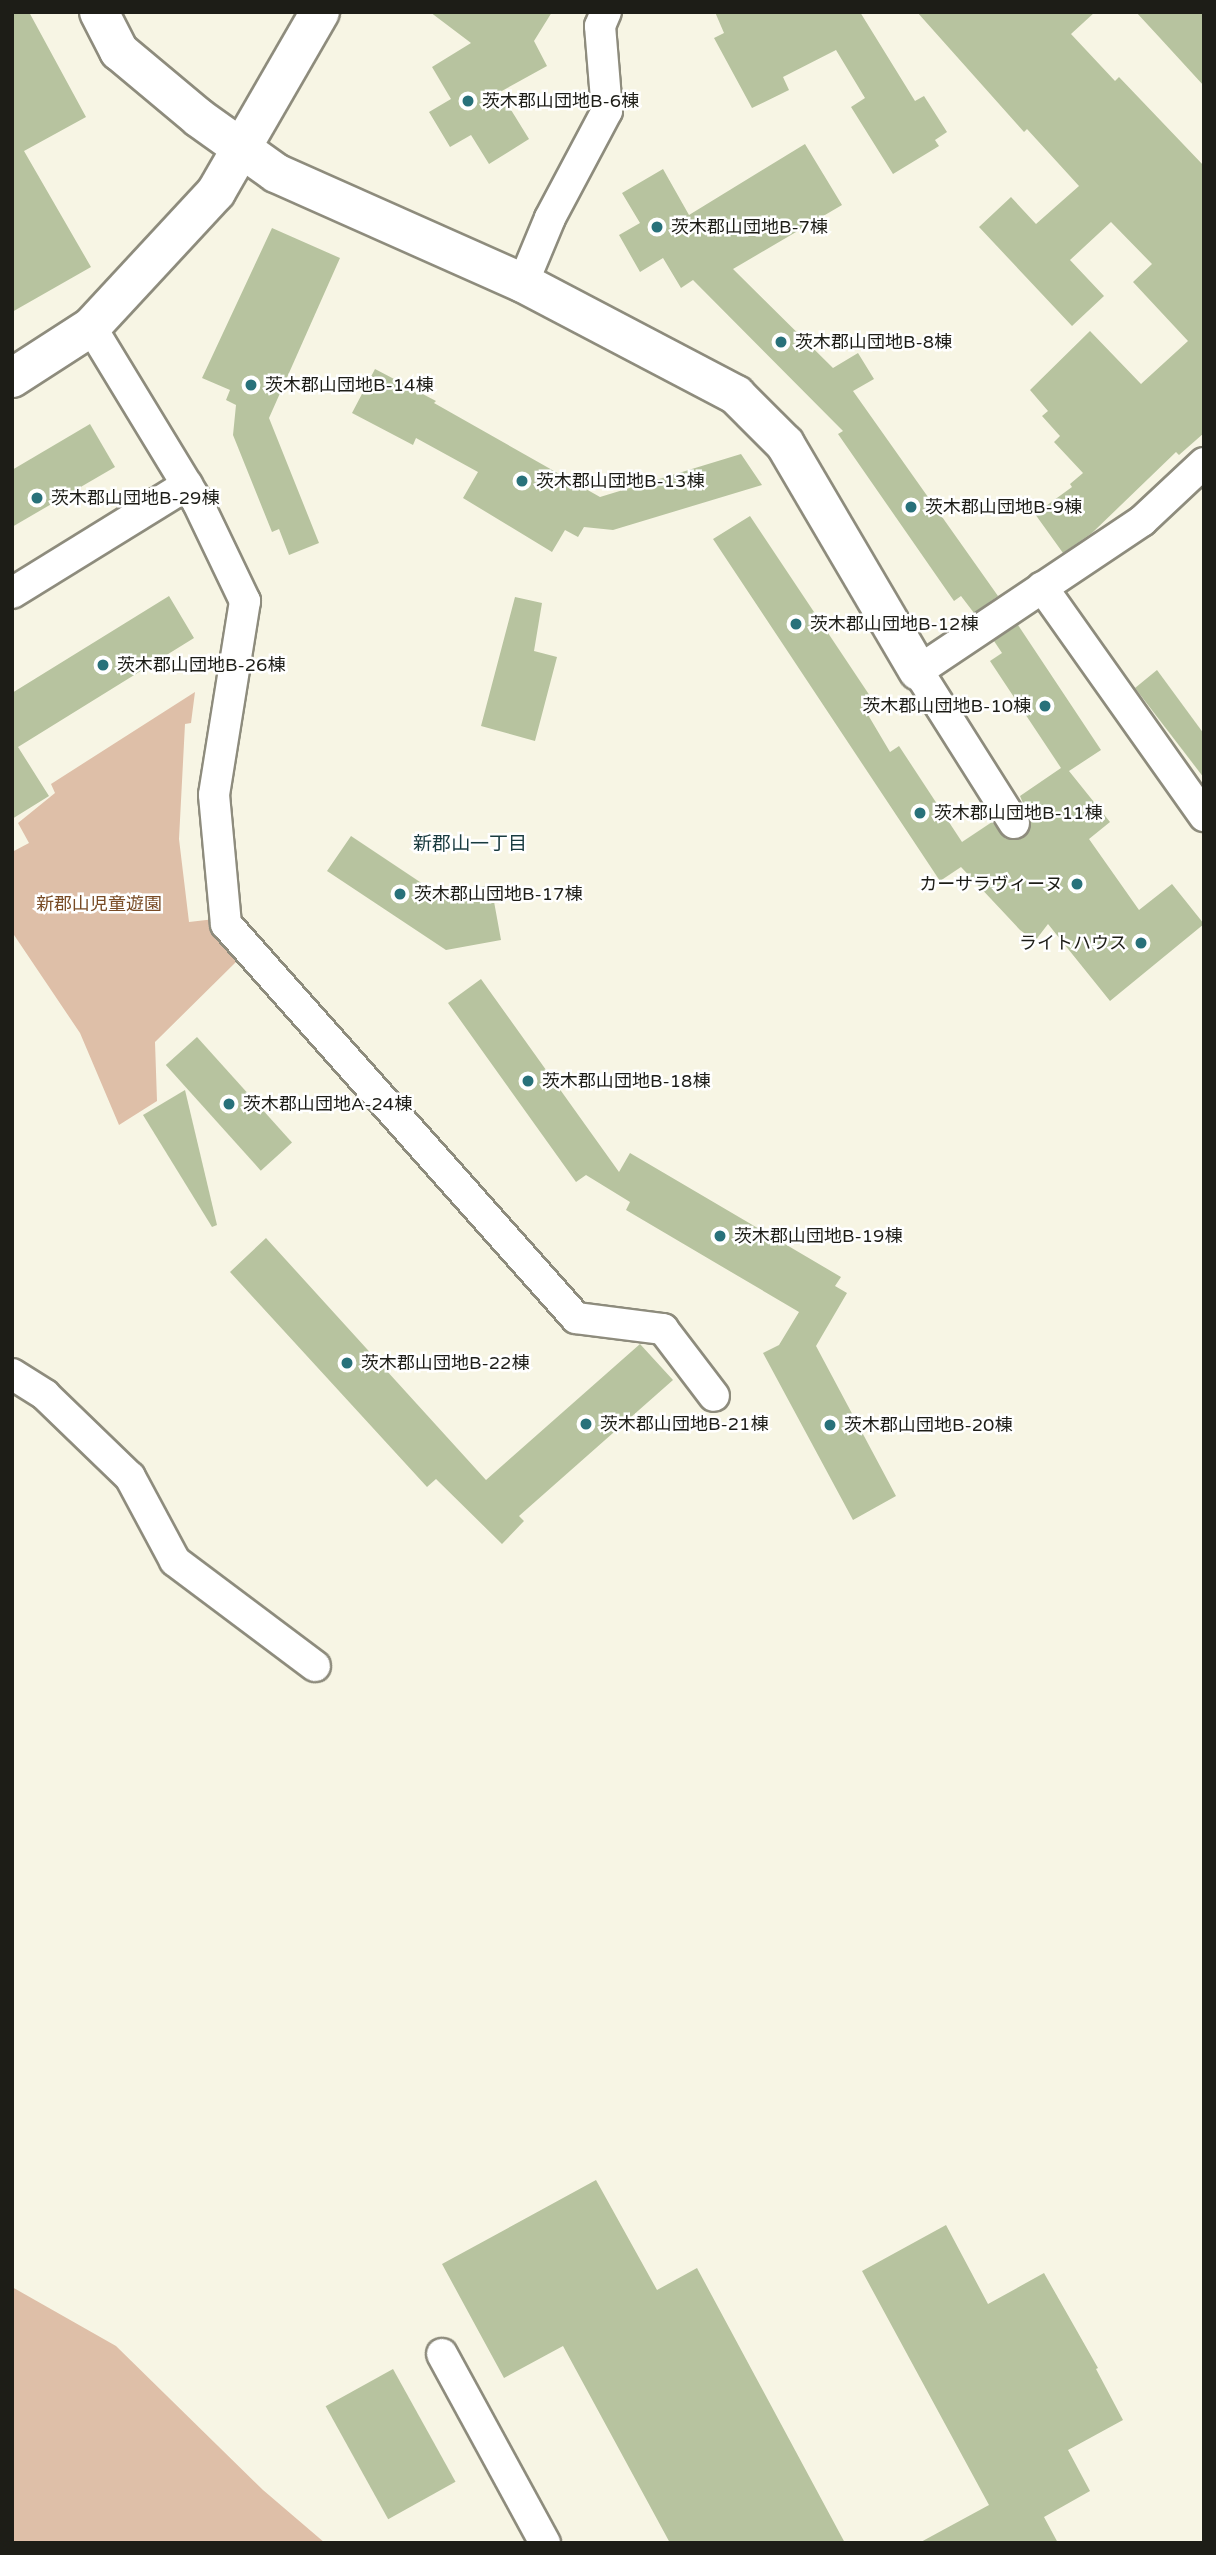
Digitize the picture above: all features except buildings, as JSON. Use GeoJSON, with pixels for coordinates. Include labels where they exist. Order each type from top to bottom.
{"type":"FeatureCollection","features":[{"type":"Feature","properties":{"kind":"street"},"geometry":{"type":"LineString","coordinates":[[99,12],[119,51],[199,118],[241,145],[276,173],[523,283],[736,395],[785,444],[918,671],[1014,823]]}},
{"type":"Feature","properties":{"kind":"street"},"geometry":{"type":"LineString","coordinates":[[12,378],[91,327],[216,192],[320,12]]}},
{"type":"Feature","properties":{"kind":"street"},"geometry":{"type":"LineString","coordinates":[[523,283],[550,218],[607,111],[600,26],[606,12]]}},
{"type":"Feature","properties":{"kind":"street"},"geometry":{"type":"LineString","coordinates":[[91,327],[187,485],[245,601],[215,794],[226,924],[576,1318],[663,1329],[714,1396]]}},
{"type":"Feature","properties":{"kind":"street"},"geometry":{"type":"LineString","coordinates":[[918,671],[1142,521],[1204,463]]}},
{"type":"Feature","properties":{"kind":"street"},"geometry":{"type":"LineString","coordinates":[[12,593],[187,485]]}},
{"type":"Feature","properties":{"kind":"street"},"geometry":{"type":"LineString","coordinates":[[1042,587],[1204,816]]}},
{"type":"Feature","properties":{"kind":"street"},"geometry":{"type":"LineString","coordinates":[[12,1374],[45,1395],[130,1477],[175,1561],[315,1666]]}},
{"type":"Feature","properties":{"kind":"street"},"geometry":{"type":"LineString","coordinates":[[442,2354],[545,2543]]}},
{"type":"Feature","properties":{"kind":"green space","name":"新郡山児童遊園"},"geometry":{"type":"Polygon","coordinates":[[[195,692],[191,723],[185,724],[179,839],[189,922],[215,919],[236,962],[155,1042],[157,1101],[119,1125],[80,1033],[12,932],[12,852],[29,843],[18,823],[55,793],[51,784],[195,692]]]}},
{"type":"Feature","properties":{"kind":"green space"},"geometry":{"type":"Polygon","coordinates":[[[12,2287],[116,2346],[263,2490],[325,2543],[12,2543],[12,2287]]]}},
{"type":"Feature","properties":{"kind":"place","name":"茨木郡山団地B-6棟"},"geometry":{"type":"Point","coordinates":[468,101]}},
{"type":"Feature","properties":{"kind":"place","name":"茨木郡山団地B-7棟"},"geometry":{"type":"Point","coordinates":[657,227]}},
{"type":"Feature","properties":{"kind":"place","name":"茨木郡山団地B-8棟"},"geometry":{"type":"Point","coordinates":[781,342]}},
{"type":"Feature","properties":{"kind":"place","name":"茨木郡山団地B-14棟"},"geometry":{"type":"Point","coordinates":[251,385]}},
{"type":"Feature","properties":{"kind":"place","name":"茨木郡山団地B-13棟"},"geometry":{"type":"Point","coordinates":[522,481]}},
{"type":"Feature","properties":{"kind":"place","name":"茨木郡山団地B-29棟"},"geometry":{"type":"Point","coordinates":[37,498]}},
{"type":"Feature","properties":{"kind":"place","name":"茨木郡山団地B-9棟"},"geometry":{"type":"Point","coordinates":[911,507]}},
{"type":"Feature","properties":{"kind":"place","name":"茨木郡山団地B-12棟"},"geometry":{"type":"Point","coordinates":[796,624]}},
{"type":"Feature","properties":{"kind":"place","name":"茨木郡山団地B-26棟"},"geometry":{"type":"Point","coordinates":[103,665]}},
{"type":"Feature","properties":{"kind":"place","name":"茨木郡山団地B-10棟"},"geometry":{"type":"Point","coordinates":[1045,706]}},
{"type":"Feature","properties":{"kind":"place","name":"茨木郡山団地B-11棟"},"geometry":{"type":"Point","coordinates":[920,813]}},
{"type":"Feature","properties":{"kind":"place","name":"カーサラヴィーヌ"},"geometry":{"type":"Point","coordinates":[1077,884]}},
{"type":"Feature","properties":{"kind":"place","name":"茨木郡山団地B-17棟"},"geometry":{"type":"Point","coordinates":[400,894]}},
{"type":"Feature","properties":{"kind":"place","name":"ライトハウス"},"geometry":{"type":"Point","coordinates":[1141,943]}},
{"type":"Feature","properties":{"kind":"place","name":"茨木郡山団地B-18棟"},"geometry":{"type":"Point","coordinates":[528,1081]}},
{"type":"Feature","properties":{"kind":"place","name":"茨木郡山団地A-24棟"},"geometry":{"type":"Point","coordinates":[229,1104]}},
{"type":"Feature","properties":{"kind":"place","name":"茨木郡山団地B-19棟"},"geometry":{"type":"Point","coordinates":[720,1236]}},
{"type":"Feature","properties":{"kind":"place","name":"茨木郡山団地B-22棟"},"geometry":{"type":"Point","coordinates":[347,1363]}},
{"type":"Feature","properties":{"kind":"place","name":"茨木郡山団地B-21棟"},"geometry":{"type":"Point","coordinates":[586,1424]}},
{"type":"Feature","properties":{"kind":"place","name":"茨木郡山団地B-20棟"},"geometry":{"type":"Point","coordinates":[830,1425]}},
{"type":"Feature","properties":{"kind":"district","name":"新郡山一丁目"},"geometry":{"type":"Point","coordinates":[470,845]}}]}
